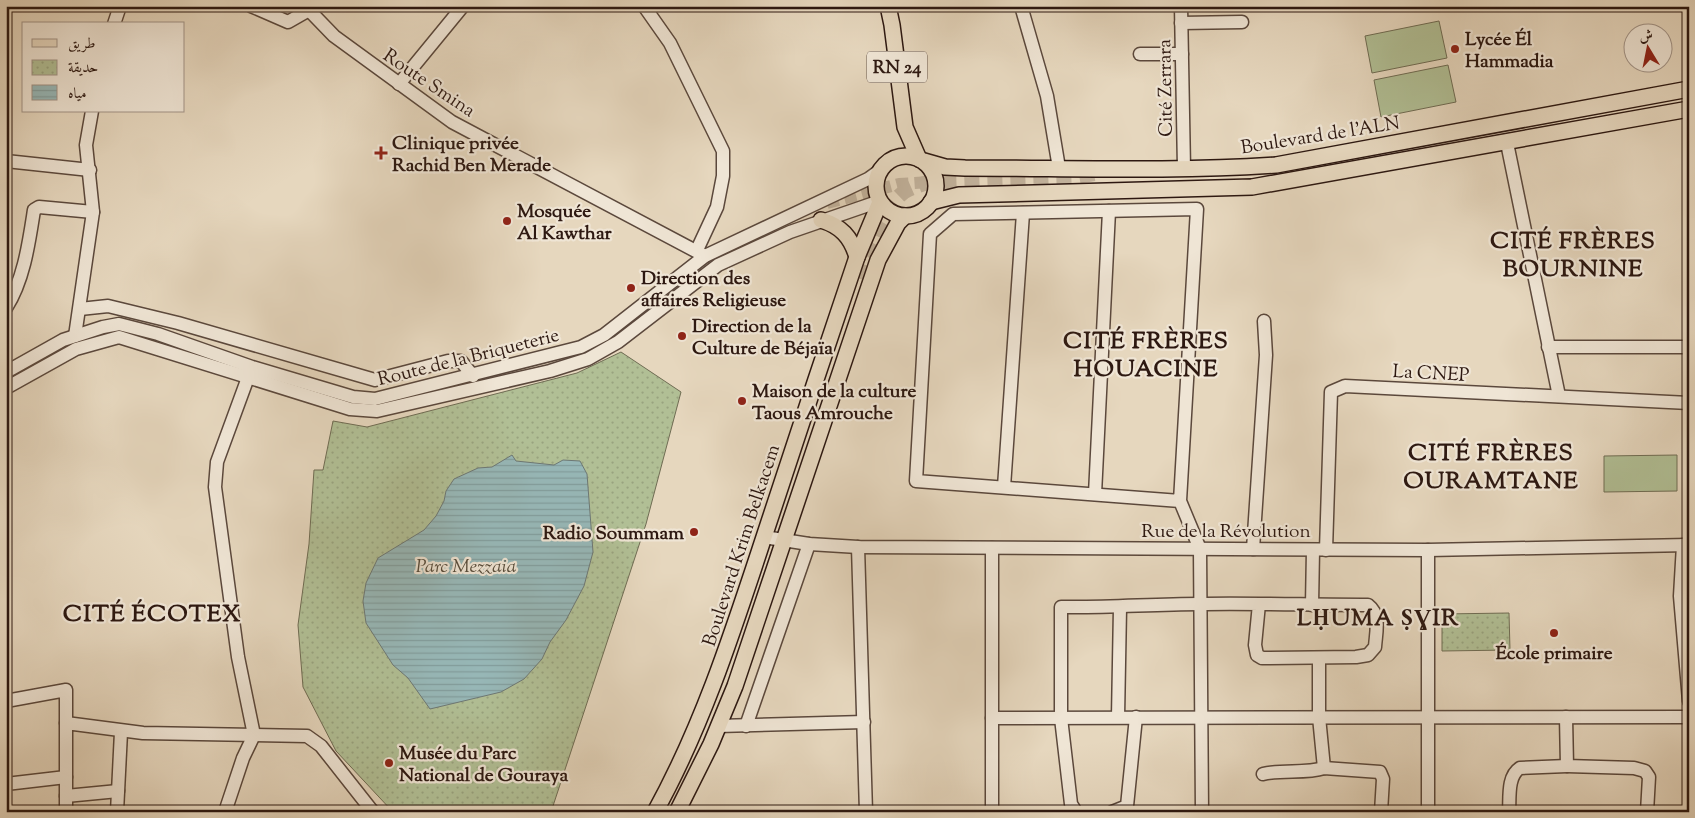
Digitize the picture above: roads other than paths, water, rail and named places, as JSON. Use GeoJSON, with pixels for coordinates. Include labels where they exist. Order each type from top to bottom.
{"type":"FeatureCollection","features":[{"type":"Feature","properties":{"kind":"main road","name":"RN 24"},"geometry":{"type":"LineString","coordinates":[[888,6],[905,127],[904,139],[893,158]]}},
{"type":"Feature","properties":{"kind":"main road","name":"Boulevard de l'ALN"},"geometry":{"type":"LineString","coordinates":[[921,160],[946,167],[965,168],[1184,169],[1276,165],[1689,89]]}},
{"type":"Feature","properties":{"kind":"main road"},"geometry":{"type":"LineString","coordinates":[[931,202],[959,195],[1252,187],[1689,109]]}},
{"type":"Feature","properties":{"kind":"main road","name":"RN 24"},"geometry":{"type":"LineString","coordinates":[[905,127],[921,160]]}},
{"type":"Feature","properties":{"kind":"main road"},"geometry":{"type":"LineString","coordinates":[[906,156],[921,160],[929,167],[936,180],[934,196],[931,202],[920,212],[905,216],[894,213],[880,202],[876,186],[879,171],[893,158],[906,156]]}},
{"type":"Feature","properties":{"kind":"main road","name":"Boulevard Krim Belkacem"},"geometry":{"type":"LineString","coordinates":[[655,812],[674,778],[704,710],[734,628],[857,257],[880,202]]}},
{"type":"Feature","properties":{"kind":"main road","name":"Boulevard Krim Belkacem"},"geometry":{"type":"LineString","coordinates":[[678,812],[735,686],[878,260],[898,223],[905,216]]}},
{"type":"Feature","properties":{"kind":"main road"},"geometry":{"type":"LineString","coordinates":[[821,220],[831,223],[844,232],[853,245],[857,257]]}},
{"type":"Feature","properties":{"kind":"street"},"geometry":{"type":"LineString","coordinates":[[115,22],[120,6]]}},
{"type":"Feature","properties":{"kind":"street"},"geometry":{"type":"LineString","coordinates":[[251,6],[288,22],[307,8]]}},
{"type":"Feature","properties":{"kind":"street"},"geometry":{"type":"LineString","coordinates":[[399,84],[463,6]]}},
{"type":"Feature","properties":{"kind":"street"},"geometry":{"type":"LineString","coordinates":[[644,6],[670,43],[723,152],[723,176],[718,207],[701,253]]}},
{"type":"Feature","properties":{"kind":"street"},"geometry":{"type":"LineString","coordinates":[[1021,6],[1047,96],[1059,168]]}},
{"type":"Feature","properties":{"kind":"street","name":"Cité Zerrara"},"geometry":{"type":"LineString","coordinates":[[1181,6],[1184,169]]}},
{"type":"Feature","properties":{"kind":"street","name":"Route Smina"},"geometry":{"type":"LineString","coordinates":[[307,8],[334,36],[452,122],[701,253]]}},
{"type":"Feature","properties":{"kind":"street"},"geometry":{"type":"LineString","coordinates":[[1181,23],[1242,22]]}},
{"type":"Feature","properties":{"kind":"street"},"geometry":{"type":"LineString","coordinates":[[1140,54],[1182,54]]}},
{"type":"Feature","properties":{"kind":"street"},"geometry":{"type":"LineString","coordinates":[[75,336],[93,212],[86,144],[92,112]]}},
{"type":"Feature","properties":{"kind":"street"},"geometry":{"type":"LineString","coordinates":[[1507,143],[1558,396]]}},
{"type":"Feature","properties":{"kind":"street"},"geometry":{"type":"LineString","coordinates":[[6,161],[90,170]]}},
{"type":"Feature","properties":{"kind":"street","name":"Route de la Briqueterie"},"geometry":{"type":"LineString","coordinates":[[376,405],[581,347],[611,330],[701,253],[868,179],[879,171]]}},
{"type":"Feature","properties":{"kind":"street"},"geometry":{"type":"LineString","coordinates":[[1199,189],[1180,500],[1200,549],[1202,812]]}},
{"type":"Feature","properties":{"kind":"street","name":"Route de la Briqueterie"},"geometry":{"type":"LineString","coordinates":[[6,388],[76,348],[119,337],[250,373],[353,397],[376,405],[550,371],[588,359],[618,342],[718,265],[821,220],[880,202]]}},
{"type":"Feature","properties":{"kind":"street"},"geometry":{"type":"LineString","coordinates":[[6,308],[11,300],[27,253],[34,210],[39,207],[93,212]]}},
{"type":"Feature","properties":{"kind":"street"},"geometry":{"type":"LineString","coordinates":[[1180,500],[916,481],[930,234],[953,214],[1197,209]]}},
{"type":"Feature","properties":{"kind":"street"},"geometry":{"type":"LineString","coordinates":[[1095,494],[1110,211]]}},
{"type":"Feature","properties":{"kind":"street"},"geometry":{"type":"LineString","coordinates":[[1004,487],[1023,213]]}},
{"type":"Feature","properties":{"kind":"street"},"geometry":{"type":"LineString","coordinates":[[80,309],[108,306],[178,323],[375,380],[448,362],[461,361],[473,376]]}},
{"type":"Feature","properties":{"kind":"street"},"geometry":{"type":"LineString","coordinates":[[1253,549],[1266,355],[1264,321]]}},
{"type":"Feature","properties":{"kind":"street","name":"Route de la Briqueterie"},"geometry":{"type":"LineString","coordinates":[[6,372],[75,336],[119,324],[158,334],[250,373]]}},
{"type":"Feature","properties":{"kind":"street"},"geometry":{"type":"LineString","coordinates":[[1548,347],[1689,347]]}},
{"type":"Feature","properties":{"kind":"street"},"geometry":{"type":"LineString","coordinates":[[225,812],[240,764],[254,735],[238,657],[215,487],[217,462],[250,373]]}},
{"type":"Feature","properties":{"kind":"street"},"geometry":{"type":"LineString","coordinates":[[375,380],[376,405]]}},
{"type":"Feature","properties":{"kind":"street","name":"La CNEP"},"geometry":{"type":"LineString","coordinates":[[1320,550],[1330,392],[1345,386],[1689,403]]}},
{"type":"Feature","properties":{"kind":"street","name":"Rue de la Révolution"},"geometry":{"type":"LineString","coordinates":[[764,537],[809,544],[858,547],[1428,550],[1686,545]]}},
{"type":"Feature","properties":{"kind":"street"},"geometry":{"type":"LineString","coordinates":[[746,726],[809,544]]}},
{"type":"Feature","properties":{"kind":"street"},"geometry":{"type":"LineString","coordinates":[[1686,545],[1680,596],[1689,701]]}},
{"type":"Feature","properties":{"kind":"street"},"geometry":{"type":"LineString","coordinates":[[858,547],[866,812]]}},
{"type":"Feature","properties":{"kind":"street"},"geometry":{"type":"LineString","coordinates":[[992,548],[992,812]]}},
{"type":"Feature","properties":{"kind":"street"},"geometry":{"type":"LineString","coordinates":[[1312,605],[1320,550]]}},
{"type":"Feature","properties":{"kind":"street"},"geometry":{"type":"LineString","coordinates":[[1428,550],[1428,812]]}},
{"type":"Feature","properties":{"kind":"street"},"geometry":{"type":"LineString","coordinates":[[1076,812],[1071,804],[1061,718],[1061,607],[1120,608],[1200,604],[1259,604],[1368,606],[1375,610],[1375,647],[1368,655],[1319,658],[1262,658],[1257,655],[1255,645],[1259,604]]}},
{"type":"Feature","properties":{"kind":"street"},"geometry":{"type":"LineString","coordinates":[[1118,717],[1120,608]]}},
{"type":"Feature","properties":{"kind":"street"},"geometry":{"type":"LineString","coordinates":[[1319,658],[1319,717],[1324,768]]}},
{"type":"Feature","properties":{"kind":"street"},"geometry":{"type":"LineString","coordinates":[[6,701],[66,690],[66,812]]}},
{"type":"Feature","properties":{"kind":"street"},"geometry":{"type":"LineString","coordinates":[[1112,812],[1127,806],[1136,717]]}},
{"type":"Feature","properties":{"kind":"street"},"geometry":{"type":"LineString","coordinates":[[1566,717],[1567,766]]}},
{"type":"Feature","properties":{"kind":"street"},"geometry":{"type":"LineString","coordinates":[[992,718],[1689,717]]}},
{"type":"Feature","properties":{"kind":"street"},"geometry":{"type":"LineString","coordinates":[[718,726],[864,722]]}},
{"type":"Feature","properties":{"kind":"street"},"geometry":{"type":"LineString","coordinates":[[66,723],[121,732],[307,736],[320,746],[373,812]]}},
{"type":"Feature","properties":{"kind":"street"},"geometry":{"type":"LineString","coordinates":[[117,812],[121,732]]}},
{"type":"Feature","properties":{"kind":"street"},"geometry":{"type":"LineString","coordinates":[[1509,812],[1511,778],[1514,771],[1520,768],[1567,766],[1634,768],[1645,771],[1649,778],[1647,812]]}},
{"type":"Feature","properties":{"kind":"street"},"geometry":{"type":"LineString","coordinates":[[1264,774],[1279,770],[1317,770],[1324,768],[1380,772],[1383,779],[1381,812]]}},
{"type":"Feature","properties":{"kind":"street"},"geometry":{"type":"LineString","coordinates":[[6,784],[66,777]]}},
{"type":"Feature","properties":{"kind":"street"},"geometry":{"type":"LineString","coordinates":[[66,796],[118,790]]}},
{"type":"Feature","properties":{"kind":"water"},"geometry":{"type":"Polygon","coordinates":[[[512,455],[516,461],[554,465],[563,460],[580,461],[587,474],[593,552],[584,586],[566,620],[550,642],[542,659],[524,679],[501,692],[430,709],[408,678],[393,665],[366,623],[363,601],[366,583],[378,558],[424,530],[436,516],[444,501],[446,491],[454,479],[478,468],[492,467],[512,455]]]}},
{"type":"Feature","properties":{"kind":"tunnel"},"geometry":{"type":"LineString","coordinates":[[856,277],[882,219],[896,199],[913,187],[929,182],[1074,177],[1098,173]]}},
{"type":"Feature","properties":{"kind":"tunnel"},"geometry":{"type":"LineString","coordinates":[[827,203],[899,184],[929,182]]}},
{"type":"Feature","properties":{"kind":"place","name":"Lycée Él Hammadia"},"geometry":{"type":"Point","coordinates":[1455,49]}},
{"type":"Feature","properties":{"kind":"place","name":"Clinique privée Rachid Ben Merade"},"geometry":{"type":"Point","coordinates":[381,153]}},
{"type":"Feature","properties":{"kind":"place","name":"Mosquée Al Kawthar"},"geometry":{"type":"Point","coordinates":[507,221]}},
{"type":"Feature","properties":{"kind":"place","name":"Direction des affaires Religieuse"},"geometry":{"type":"Point","coordinates":[631,288]}},
{"type":"Feature","properties":{"kind":"place","name":"Direction de la Culture de Béjaïa"},"geometry":{"type":"Point","coordinates":[682,336]}},
{"type":"Feature","properties":{"kind":"place","name":"Maison de la culture Taous Amrouche"},"geometry":{"type":"Point","coordinates":[742,401]}},
{"type":"Feature","properties":{"kind":"place","name":"Radio Soummam"},"geometry":{"type":"Point","coordinates":[694,532]}},
{"type":"Feature","properties":{"kind":"place","name":"École primaire"},"geometry":{"type":"Point","coordinates":[1554,633]}},
{"type":"Feature","properties":{"kind":"place","name":"Musée du Parc National de Gouraya"},"geometry":{"type":"Point","coordinates":[389,763]}},
{"type":"Feature","properties":{"kind":"district","name":"CITÉ FRÈRES BOURNINE"},"geometry":{"type":"Point","coordinates":[1573,254]}},
{"type":"Feature","properties":{"kind":"district","name":"CITÉ FRÈRES HOUACINE"},"geometry":{"type":"Point","coordinates":[1146,354]}},
{"type":"Feature","properties":{"kind":"district","name":"CITÉ FRÈRES OURAMTANE"},"geometry":{"type":"Point","coordinates":[1491,466]}},
{"type":"Feature","properties":{"kind":"district","name":"CITÉ ÉCOTEX"},"geometry":{"type":"Point","coordinates":[152,613]}},
{"type":"Feature","properties":{"kind":"district","name":"LḤUMA ṢƔIR"},"geometry":{"type":"Point","coordinates":[1378,617]}},
{"type":"Feature","properties":{"kind":"park label","name":"Parc Mezzaia"},"geometry":{"type":"Point","coordinates":[466,565]}}]}
